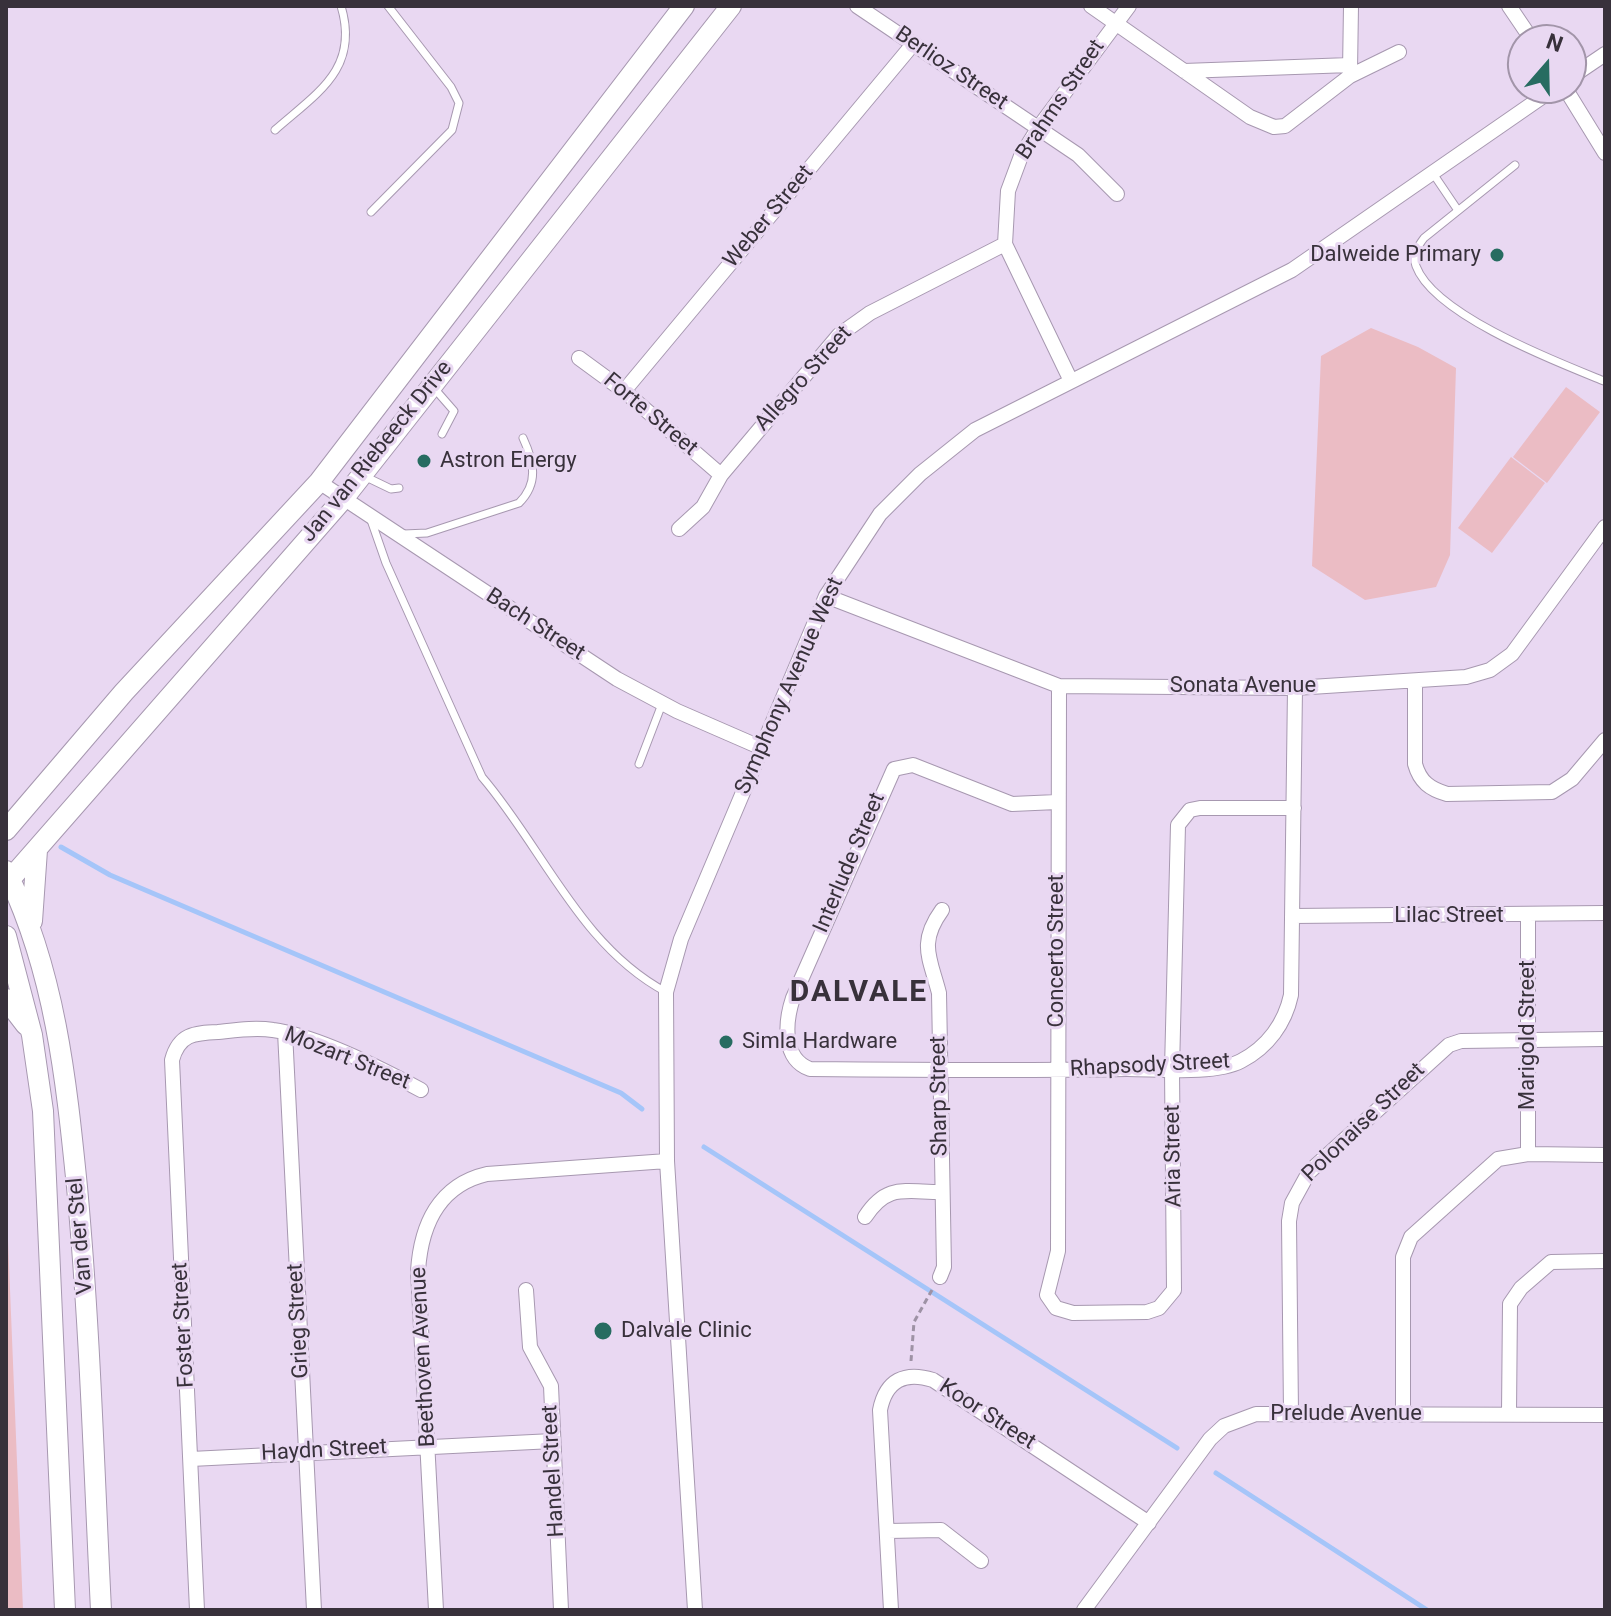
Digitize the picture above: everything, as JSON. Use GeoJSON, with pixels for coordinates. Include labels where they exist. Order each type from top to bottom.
{"type":"FeatureCollection","features":[{"type":"Feature","properties":{"kind":"main road","name":"Jan van Riebeeck Drive"},"geometry":{"type":"LineString","coordinates":[[6,830],[124,692],[319,482],[684,6]]}},
{"type":"Feature","properties":{"kind":"main road","name":"Jan van Riebeeck Drive"},"geometry":{"type":"LineString","coordinates":[[7,878],[37,850],[149,717],[343,499],[731,6]]}},
{"type":"Feature","properties":{"kind":"main road"},"geometry":{"type":"LineString","coordinates":[[32,934],[37,850]]}},
{"type":"Feature","properties":{"kind":"main road","name":"Van der Stel"},"geometry":{"type":"LineString","coordinates":[[7,878],[32,934],[55,1016],[71,1109],[85,1272],[101,1610]]}},
{"type":"Feature","properties":{"kind":"main road","name":"Van der Stel"},"geometry":{"type":"LineString","coordinates":[[6,936],[32,1035],[43,1111],[65,1610]]}},
{"type":"Feature","properties":{"kind":"main road"},"geometry":{"type":"LineString","coordinates":[[6,999],[32,1035]]}},
{"type":"Feature","properties":{"kind":"street","name":"Berlioz Street"},"geometry":{"type":"LineString","coordinates":[[857,6],[1039,127],[1097,170],[1117,194]]}},
{"type":"Feature","properties":{"kind":"street"},"geometry":{"type":"LineString","coordinates":[[1091,6],[1250,117],[1274,127],[1285,126],[1350,70],[1351,6]]}},
{"type":"Feature","properties":{"kind":"street","name":"Brahms Street"},"geometry":{"type":"LineString","coordinates":[[1005,244],[1013,174],[1039,127],[1129,6]]}},
{"type":"Feature","properties":{"kind":"street"},"geometry":{"type":"LineString","coordinates":[[1509,6],[1521,24]]}},
{"type":"Feature","properties":{"kind":"street","name":"Weber Street"},"geometry":{"type":"LineString","coordinates":[[624,391],[914,43]]}},
{"type":"Feature","properties":{"kind":"street"},"geometry":{"type":"LineString","coordinates":[[1184,71],[1350,70],[1399,52]]}},
{"type":"Feature","properties":{"kind":"street"},"geometry":{"type":"LineString","coordinates":[[1587,66],[1605,54]]}},
{"type":"Feature","properties":{"kind":"street","name":"Symphony Avenue West"},"geometry":{"type":"LineString","coordinates":[[695,1610],[667,1161],[666,992],[681,939],[826,596],[880,514],[920,474],[975,430],[1070,379],[1292,270],[1532,104]]}},
{"type":"Feature","properties":{"kind":"street"},"geometry":{"type":"LineString","coordinates":[[1575,104],[1605,153]]}},
{"type":"Feature","properties":{"kind":"street"},"geometry":{"type":"LineString","coordinates":[[1005,244],[1070,379]]}},
{"type":"Feature","properties":{"kind":"street","name":"Allegro Street"},"geometry":{"type":"LineString","coordinates":[[679,529],[703,507],[721,475],[853,323],[1005,244]]}},
{"type":"Feature","properties":{"kind":"street","name":"Forte Street"},"geometry":{"type":"LineString","coordinates":[[579,358],[624,391],[721,475]]}},
{"type":"Feature","properties":{"kind":"street","name":"Bach Street"},"geometry":{"type":"LineString","coordinates":[[319,482],[617,679],[662,704],[762,748]]}},
{"type":"Feature","properties":{"kind":"street","name":"Sonata Avenue"},"geometry":{"type":"LineString","coordinates":[[826,596],[1059,686],[1295,688],[1466,677],[1490,670],[1512,654],[1605,527]]}},
{"type":"Feature","properties":{"kind":"street"},"geometry":{"type":"LineString","coordinates":[[1415,681],[1415,764],[1418,776],[1435,790],[1447,794],[1552,792],[1572,779],[1605,740]]}},
{"type":"Feature","properties":{"kind":"street","name":"Concerto Street"},"geometry":{"type":"LineString","coordinates":[[1056,1308],[1047,1295],[1047,1285],[1058,1251],[1059,686]]}},
{"type":"Feature","properties":{"kind":"street","name":"Rhapsody Street"},"geometry":{"type":"LineString","coordinates":[[810,1069],[1172,1069],[1222,1067],[1240,1062],[1276,1030],[1291,995],[1295,688]]}},
{"type":"Feature","properties":{"kind":"street","name":"Interlude Street"},"geometry":{"type":"LineString","coordinates":[[810,1069],[799,1065],[790,1050],[789,1009],[888,776],[894,769],[913,765],[1012,804],[1057,802]]}},
{"type":"Feature","properties":{"kind":"street","name":"Aria Street"},"geometry":{"type":"LineString","coordinates":[[1056,1308],[1073,1313],[1147,1312],[1169,1299],[1176,1280],[1172,1069],[1178,825],[1190,810],[1200,808],[1294,808]]}},
{"type":"Feature","properties":{"kind":"street","name":"Sharp Street"},"geometry":{"type":"LineString","coordinates":[[940,1277],[944,1267],[939,993],[927,958],[930,930],[942,910]]}},
{"type":"Feature","properties":{"kind":"street","name":"Lilac Street"},"geometry":{"type":"LineString","coordinates":[[1293,916],[1605,913]]}},
{"type":"Feature","properties":{"kind":"street","name":"Marigold Street"},"geometry":{"type":"LineString","coordinates":[[1528,916],[1528,1154]]}},
{"type":"Feature","properties":{"kind":"street","name":"Mozart Street"},"geometry":{"type":"LineString","coordinates":[[179,1042],[195,1033],[257,1029],[285,1032],[386,1071],[421,1090]]}},
{"type":"Feature","properties":{"kind":"street","name":"Grieg Street"},"geometry":{"type":"LineString","coordinates":[[285,1032],[314,1610]]}},
{"type":"Feature","properties":{"kind":"street","name":"Polonaise Street"},"geometry":{"type":"LineString","coordinates":[[1291,1413],[1289,1221],[1300,1185],[1309,1172],[1436,1052],[1461,1041],[1605,1039]]}},
{"type":"Feature","properties":{"kind":"street","name":"Foster Street"},"geometry":{"type":"LineString","coordinates":[[179,1042],[172,1060],[197,1610]]}},
{"type":"Feature","properties":{"kind":"street"},"geometry":{"type":"LineString","coordinates":[[1403,1413],[1406,1247],[1411,1237],[1490,1164],[1506,1155],[1605,1155]]}},
{"type":"Feature","properties":{"kind":"street","name":"Beethoven Avenue"},"geometry":{"type":"LineString","coordinates":[[436,1610],[418,1271],[420,1244],[436,1207],[468,1178],[487,1174],[667,1161]]}},
{"type":"Feature","properties":{"kind":"street"},"geometry":{"type":"LineString","coordinates":[[865,1217],[878,1197],[886,1193],[941,1192]]}},
{"type":"Feature","properties":{"kind":"street"},"geometry":{"type":"LineString","coordinates":[[1509,1413],[1509,1314],[1514,1297],[1551,1262],[1605,1261]]}},
{"type":"Feature","properties":{"kind":"street","name":"Handel Street"},"geometry":{"type":"LineString","coordinates":[[526,1290],[530,1347],[551,1386],[561,1610]]}},
{"type":"Feature","properties":{"kind":"street","name":"Koor Street"},"geometry":{"type":"LineString","coordinates":[[891,1610],[880,1410],[884,1393],[894,1381],[915,1375],[933,1380],[1149,1523]]}},
{"type":"Feature","properties":{"kind":"street","name":"Prelude Avenue"},"geometry":{"type":"LineString","coordinates":[[1084,1610],[1224,1426],[1256,1414],[1605,1415]]}},
{"type":"Feature","properties":{"kind":"street","name":"Haydn Street"},"geometry":{"type":"LineString","coordinates":[[191,1459],[553,1441]]}},
{"type":"Feature","properties":{"kind":"street"},"geometry":{"type":"LineString","coordinates":[[888,1531],[941,1530],[981,1561]]}},
{"type":"Feature","properties":{"kind":"lane"},"geometry":{"type":"LineString","coordinates":[[275,130],[329,82],[341,64],[347,44],[347,26],[341,6]]}},
{"type":"Feature","properties":{"kind":"lane"},"geometry":{"type":"LineString","coordinates":[[371,212],[452,130],[459,103],[451,87],[388,6]]}},
{"type":"Feature","properties":{"kind":"lane"},"geometry":{"type":"LineString","coordinates":[[1515,165],[1457,209],[1417,247],[1416,266],[1424,279],[1480,326],[1604,381]]}},
{"type":"Feature","properties":{"kind":"lane"},"geometry":{"type":"LineString","coordinates":[[1432,172],[1457,209]]}},
{"type":"Feature","properties":{"kind":"lane"},"geometry":{"type":"LineString","coordinates":[[432,386],[454,411],[442,434]]}},
{"type":"Feature","properties":{"kind":"lane"},"geometry":{"type":"LineString","coordinates":[[394,533],[427,533],[519,503],[528,494],[534,475],[523,438]]}},
{"type":"Feature","properties":{"kind":"lane"},"geometry":{"type":"LineString","coordinates":[[362,475],[387,487],[399,488]]}},
{"type":"Feature","properties":{"kind":"lane"},"geometry":{"type":"LineString","coordinates":[[371,518],[386,563],[482,777],[503,801],[586,923],[637,977],[666,992]]}},
{"type":"Feature","properties":{"kind":"lane"},"geometry":{"type":"LineString","coordinates":[[639,764],[662,704]]}},
{"type":"Feature","properties":{"kind":"path"},"geometry":{"type":"LineString","coordinates":[[915,1375],[911,1336],[921,1308],[940,1277]]}},
{"type":"Feature","properties":{"kind":"shaded area"},"geometry":{"type":"Polygon","coordinates":[[[1371,328],[1418,347],[1456,368],[1450,555],[1436,587],[1365,600],[1312,566],[1321,356],[1371,328]]]}},
{"type":"Feature","properties":{"kind":"shaded area"},"geometry":{"type":"Polygon","coordinates":[[[1566,387],[1600,412],[1547,483],[1513,457],[1566,387]]]}},
{"type":"Feature","properties":{"kind":"shaded area"},"geometry":{"type":"Polygon","coordinates":[[[1511,457],[1545,483],[1492,553],[1458,528],[1511,457]]]}},
{"type":"Feature","properties":{"kind":"shaded area"},"geometry":{"type":"Polygon","coordinates":[[[6,1190],[23,1610],[6,1610],[6,1190]]]}},
{"type":"Feature","properties":{"kind":"waterway"},"geometry":{"type":"LineString","coordinates":[[61,847],[110,875],[621,1093],[642,1109]]}},
{"type":"Feature","properties":{"kind":"waterway"},"geometry":{"type":"LineString","coordinates":[[704,1147],[1177,1448]]}},
{"type":"Feature","properties":{"kind":"waterway"},"geometry":{"type":"LineString","coordinates":[[1216,1473],[1427,1610]]}},
{"type":"Feature","properties":{"kind":"place","name":"Dalweide Primary"},"geometry":{"type":"Point","coordinates":[1497,255]}},
{"type":"Feature","properties":{"kind":"place","name":"Astron Energy"},"geometry":{"type":"Point","coordinates":[424,461]}},
{"type":"Feature","properties":{"kind":"place","name":"Simla Hardware"},"geometry":{"type":"Point","coordinates":[726,1042]}},
{"type":"Feature","properties":{"kind":"place","name":"Dalvale Clinic"},"geometry":{"type":"Point","coordinates":[603,1331]}},
{"type":"Feature","properties":{"kind":"district","name":"DALVALE"},"geometry":{"type":"Point","coordinates":[859,993]}}]}
